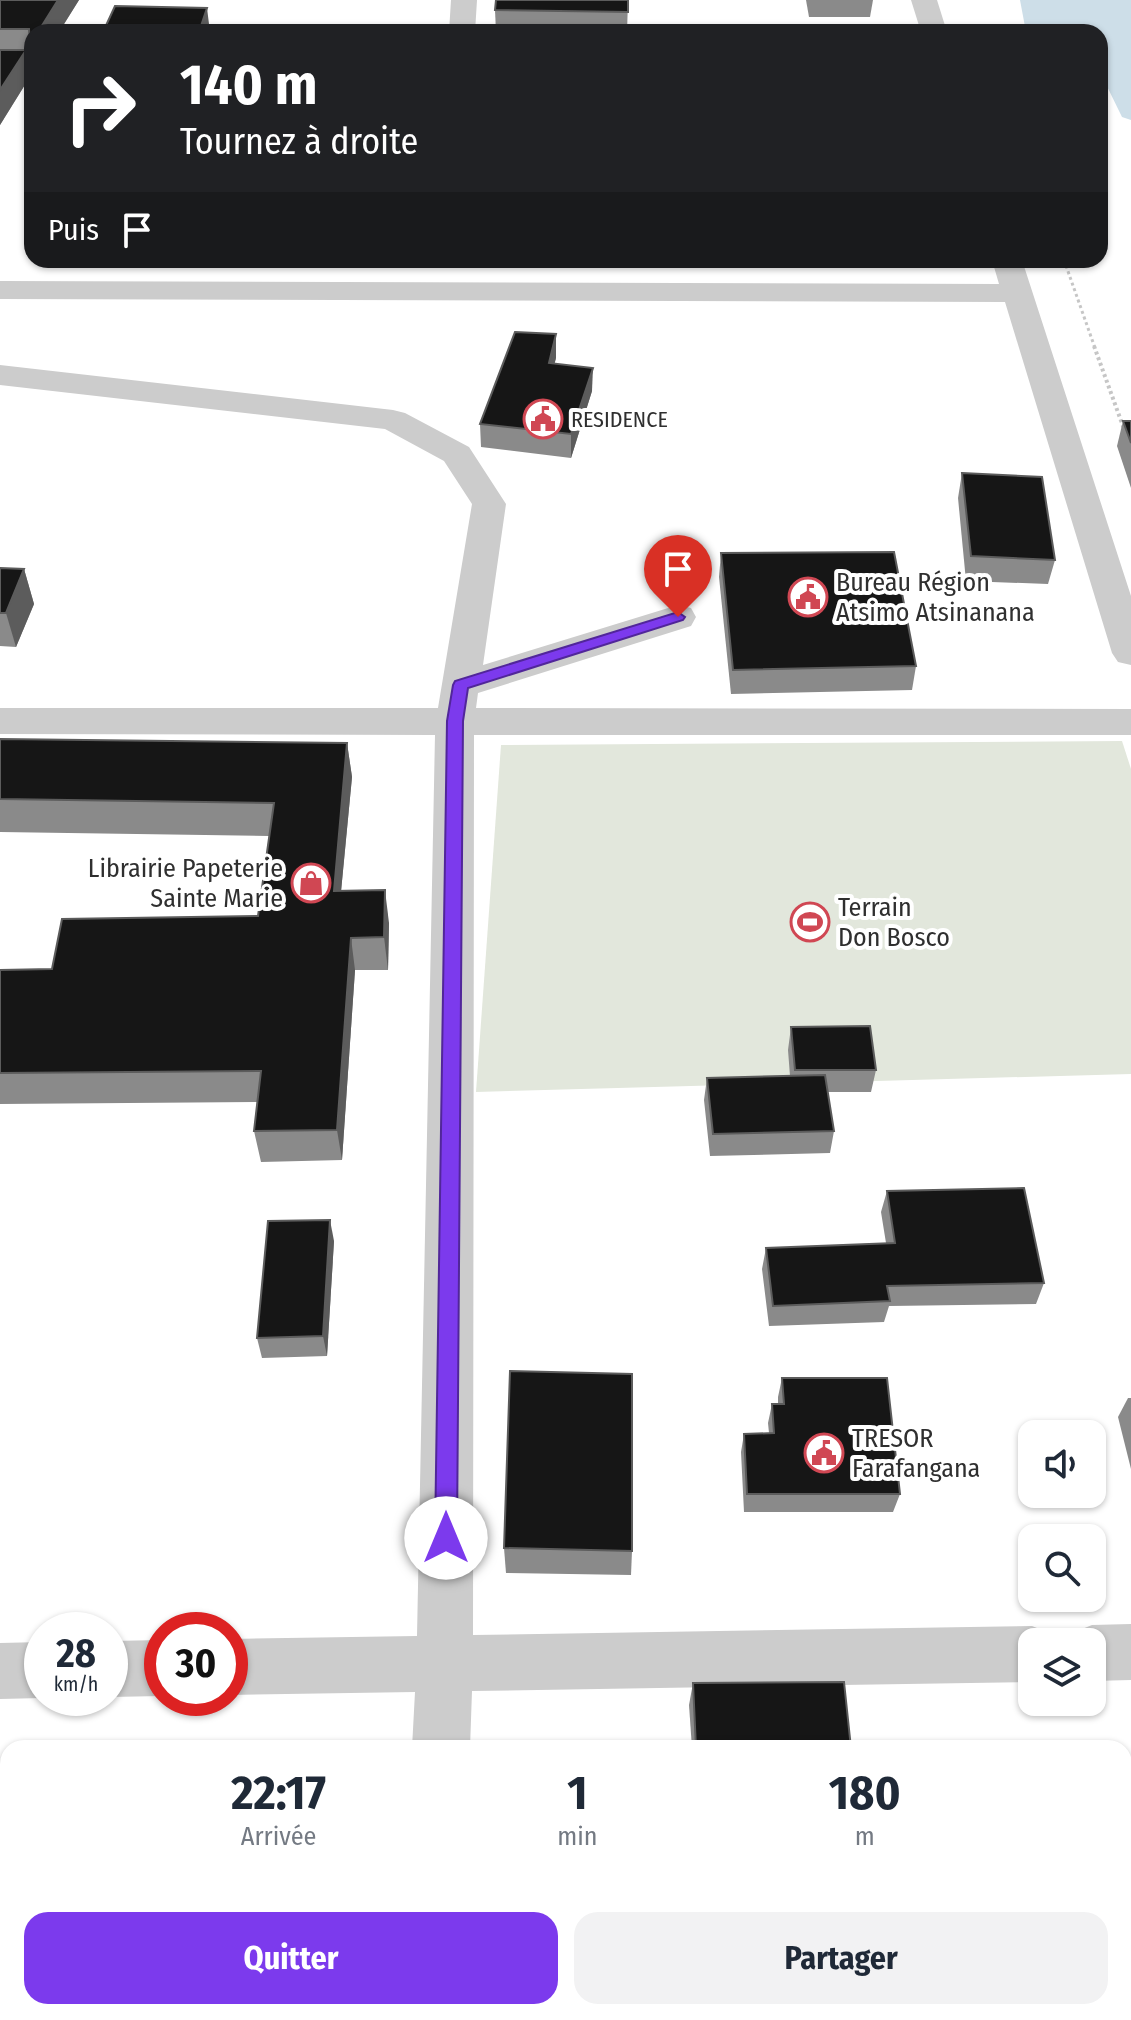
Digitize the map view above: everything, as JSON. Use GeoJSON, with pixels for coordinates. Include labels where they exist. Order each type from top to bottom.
{"type":"FeatureCollection","features":[{"type":"Feature","properties":{"kind":"street"},"geometry":{"type":"LineString","coordinates":[[462,24],[464,0]]}},
{"type":"Feature","properties":{"kind":"street"},"geometry":{"type":"LineString","coordinates":[[924,0],[932,24]]}},
{"type":"Feature","properties":{"kind":"street"},"geometry":{"type":"LineString","coordinates":[[1009,268],[1131,653]]}},
{"type":"Feature","properties":{"kind":"street"},"geometry":{"type":"LineString","coordinates":[[0,290],[1017,293]]}},
{"type":"Feature","properties":{"kind":"street"},"geometry":{"type":"LineString","coordinates":[[0,375],[393,420],[457,454],[489,504],[458,703],[441,1740]]}},
{"type":"Feature","properties":{"kind":"street"},"geometry":{"type":"LineString","coordinates":[[458,703],[678,617]]}},
{"type":"Feature","properties":{"kind":"street"},"geometry":{"type":"LineString","coordinates":[[0,721],[458,703],[1131,722]]}},
{"type":"Feature","properties":{"kind":"street"},"geometry":{"type":"LineString","coordinates":[[1106,1653],[1131,1652]]}},
{"type":"Feature","properties":{"kind":"street"},"geometry":{"type":"LineString","coordinates":[[248,1667],[1018,1654]]}},
{"type":"Feature","properties":{"kind":"street"},"geometry":{"type":"LineString","coordinates":[[0,1671],[24,1670]]}},
{"type":"Feature","properties":{"kind":"path"},"geometry":{"type":"LineString","coordinates":[[1067,268],[1128,441]]}},
{"type":"Feature","properties":{"kind":"shaded area"},"geometry":{"type":"Polygon","coordinates":[[[1020,0],[1131,0],[1131,120],[1122,117],[1108,88],[1108,24],[1024,24],[1020,0]]]}},
{"type":"Feature","properties":{"kind":"shaded area","name":"Terrain Don Bosco"},"geometry":{"type":"Polygon","coordinates":[[[1122,741],[1131,769],[1131,1074],[476,1092],[501,745],[1122,741]]]}},
{"type":"Feature","properties":{"kind":"building"},"geometry":{"type":"Polygon","coordinates":[[[0,0],[58,0],[43,24],[24,24],[24,29],[0,29],[0,0]]]}},
{"type":"Feature","properties":{"kind":"building"},"geometry":{"type":"Polygon","coordinates":[[[496,0],[628,0],[628,12],[495,10],[496,0]]]}},
{"type":"Feature","properties":{"kind":"building"},"geometry":{"type":"Polygon","coordinates":[[[115,6],[207,8],[202,24],[107,24],[115,6]]]}},
{"type":"Feature","properties":{"kind":"building"},"geometry":{"type":"Polygon","coordinates":[[[0,50],[24,50],[24,53],[0,90],[0,50]]]}},
{"type":"Feature","properties":{"kind":"building"},"geometry":{"type":"Polygon","coordinates":[[[515,332],[556,334],[549,363],[593,368],[571,434],[480,424],[515,332]]]}},
{"type":"Feature","properties":{"kind":"building"},"geometry":{"type":"Polygon","coordinates":[[[1123,421],[1131,421],[1131,443],[1123,421]]]}},
{"type":"Feature","properties":{"kind":"building"},"geometry":{"type":"Polygon","coordinates":[[[962,473],[1042,477],[1055,560],[971,556],[962,473]]]}},
{"type":"Feature","properties":{"kind":"building"},"geometry":{"type":"Polygon","coordinates":[[[894,552],[916,666],[733,670],[721,553],[894,552]]]}},
{"type":"Feature","properties":{"kind":"building"},"geometry":{"type":"Polygon","coordinates":[[[0,568],[24,569],[6,613],[0,613],[0,568]]]}},
{"type":"Feature","properties":{"kind":"building"},"geometry":{"type":"Polygon","coordinates":[[[0,739],[347,743],[334,891],[385,890],[384,937],[351,938],[337,1130],[254,1131],[261,1071],[0,1073],[0,970],[52,969],[62,919],[258,916],[274,803],[0,799],[0,739]]]}},
{"type":"Feature","properties":{"kind":"building"},"geometry":{"type":"Polygon","coordinates":[[[870,1026],[876,1070],[795,1070],[791,1027],[870,1026]]]}},
{"type":"Feature","properties":{"kind":"building"},"geometry":{"type":"Polygon","coordinates":[[[825,1075],[834,1131],[713,1134],[707,1078],[825,1075]]]}},
{"type":"Feature","properties":{"kind":"building"},"geometry":{"type":"Polygon","coordinates":[[[1024,1188],[1044,1283],[887,1286],[890,1301],[773,1306],[766,1248],[895,1243],[887,1191],[1024,1188]]]}},
{"type":"Feature","properties":{"kind":"building"},"geometry":{"type":"Polygon","coordinates":[[[330,1220],[323,1336],[257,1338],[268,1221],[330,1220]]]}},
{"type":"Feature","properties":{"kind":"building"},"geometry":{"type":"Polygon","coordinates":[[[510,1371],[632,1374],[632,1551],[504,1548],[510,1371]]]}},
{"type":"Feature","properties":{"kind":"building"},"geometry":{"type":"Polygon","coordinates":[[[782,1378],[887,1378],[900,1494],[747,1494],[744,1434],[774,1433],[772,1404],[784,1404],[782,1378]]]}},
{"type":"Feature","properties":{"kind":"building"},"geometry":{"type":"Polygon","coordinates":[[[844,1682],[850,1740],[696,1740],[693,1683],[844,1682]]]}},
{"type":"Feature","properties":{"kind":"place","name":"RESIDENCE"},"geometry":{"type":"Point","coordinates":[543,419]}},
{"type":"Feature","properties":{"kind":"place","name":"Bureau Région Atsimo Atsinanana"},"geometry":{"type":"Point","coordinates":[808,597]}},
{"type":"Feature","properties":{"kind":"place","name":"Librairie Papeterie Sainte Marie"},"geometry":{"type":"Point","coordinates":[311,883]}},
{"type":"Feature","properties":{"kind":"place","name":"Terrain Don Bosco"},"geometry":{"type":"Point","coordinates":[810,922]}},
{"type":"Feature","properties":{"kind":"place","name":"TRESOR Farafangana"},"geometry":{"type":"Point","coordinates":[824,1453]}},
{"type":"Feature","properties":{"kind":"route"},"geometry":{"type":"LineString","coordinates":[[446,1538],[455,721],[461,685],[678,617]]}}]}
